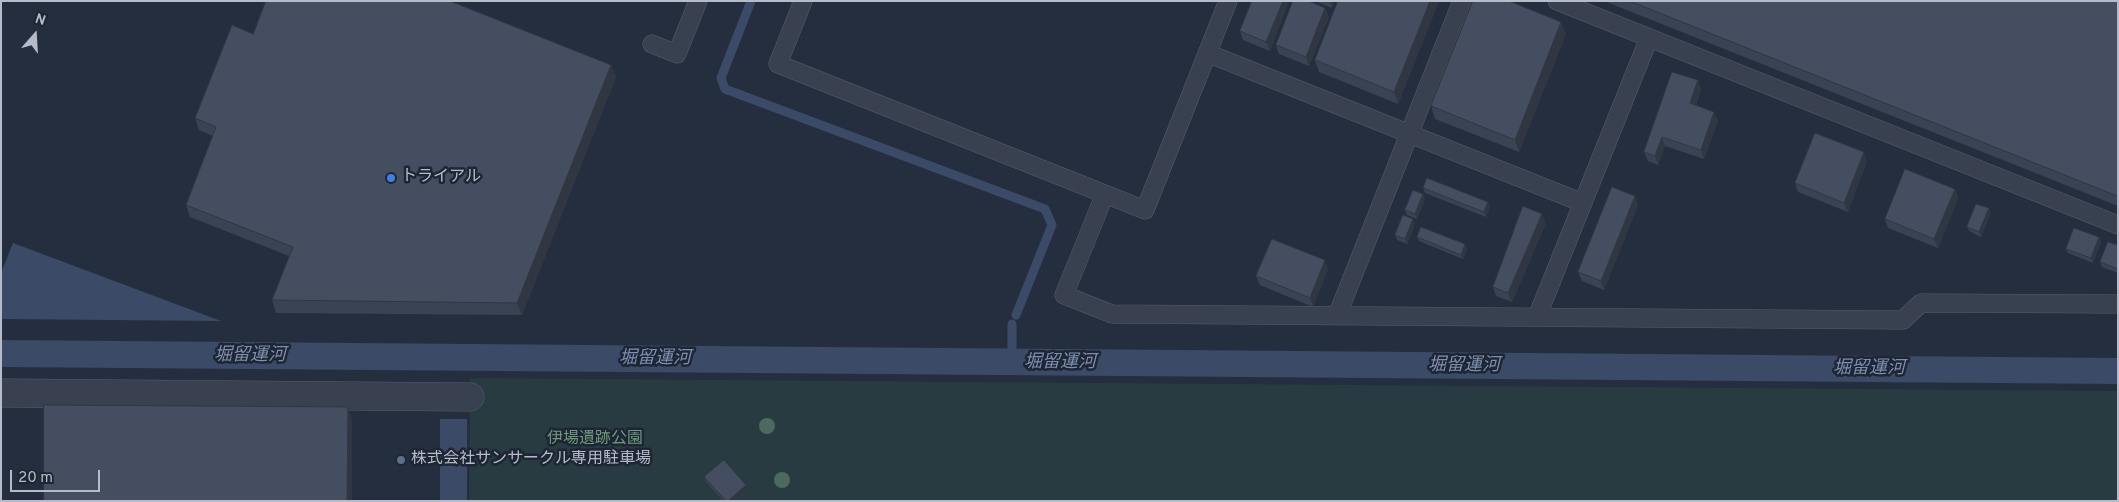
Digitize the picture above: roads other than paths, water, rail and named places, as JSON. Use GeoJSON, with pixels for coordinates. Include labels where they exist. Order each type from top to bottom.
{"type":"FeatureCollection","features":[{"type":"Feature","properties":{"kind":"street"},"geometry":{"type":"LineString","coordinates":[[1,393],[470,397]]}},
{"type":"Feature","properties":{"kind":"lane"},"geometry":{"type":"LineString","coordinates":[[652,44],[677,54],[698,1]]}},
{"type":"Feature","properties":{"kind":"lane"},"geometry":{"type":"LineString","coordinates":[[803,1],[778,64],[1145,210],[1228,1]]}},
{"type":"Feature","properties":{"kind":"lane"},"geometry":{"type":"LineString","coordinates":[[1337,316],[1462,1]]}},
{"type":"Feature","properties":{"kind":"lane"},"geometry":{"type":"LineString","coordinates":[[1557,1],[2118,225]]}},
{"type":"Feature","properties":{"kind":"lane"},"geometry":{"type":"LineString","coordinates":[[1537,317],[1649,38]]}},
{"type":"Feature","properties":{"kind":"lane"},"geometry":{"type":"LineString","coordinates":[[1208,53],[1583,203]]}},
{"type":"Feature","properties":{"kind":"lane"},"geometry":{"type":"LineString","coordinates":[[1105,194],[1064,295],[1112,314],[1903,320],[1921,302],[2118,304]]}},
{"type":"Feature","properties":{"kind":"water"},"geometry":{"type":"Polygon","coordinates":[[[13,243],[221,321],[1,319],[1,273],[13,243]]]}},
{"type":"Feature","properties":{"kind":"water","name":"堀留運河"},"geometry":{"type":"Polygon","coordinates":[[[1,340],[2118,358],[2118,384],[1,367],[1,340]]]}},
{"type":"Feature","properties":{"kind":"water"},"geometry":{"type":"Polygon","coordinates":[[[440,419],[467,419],[467,501],[440,501],[440,419]]]}},
{"type":"Feature","properties":{"kind":"waterway"},"geometry":{"type":"LineString","coordinates":[[751,1],[721,78],[725,89],[1045,209],[1052,225],[1016,315]]}},
{"type":"Feature","properties":{"kind":"waterway"},"geometry":{"type":"LineString","coordinates":[[1012,324],[1012,359]]}},
{"type":"Feature","properties":{"kind":"place","name":"トライアル"},"geometry":{"type":"Point","coordinates":[391,178]}},
{"type":"Feature","properties":{"kind":"place","name":"株式会社サンサークル専用駐車場"},"geometry":{"type":"Point","coordinates":[401,460]}},
{"type":"Feature","properties":{"kind":"park label","name":"伊場遺跡公園"},"geometry":{"type":"Point","coordinates":[595,440]}}]}
